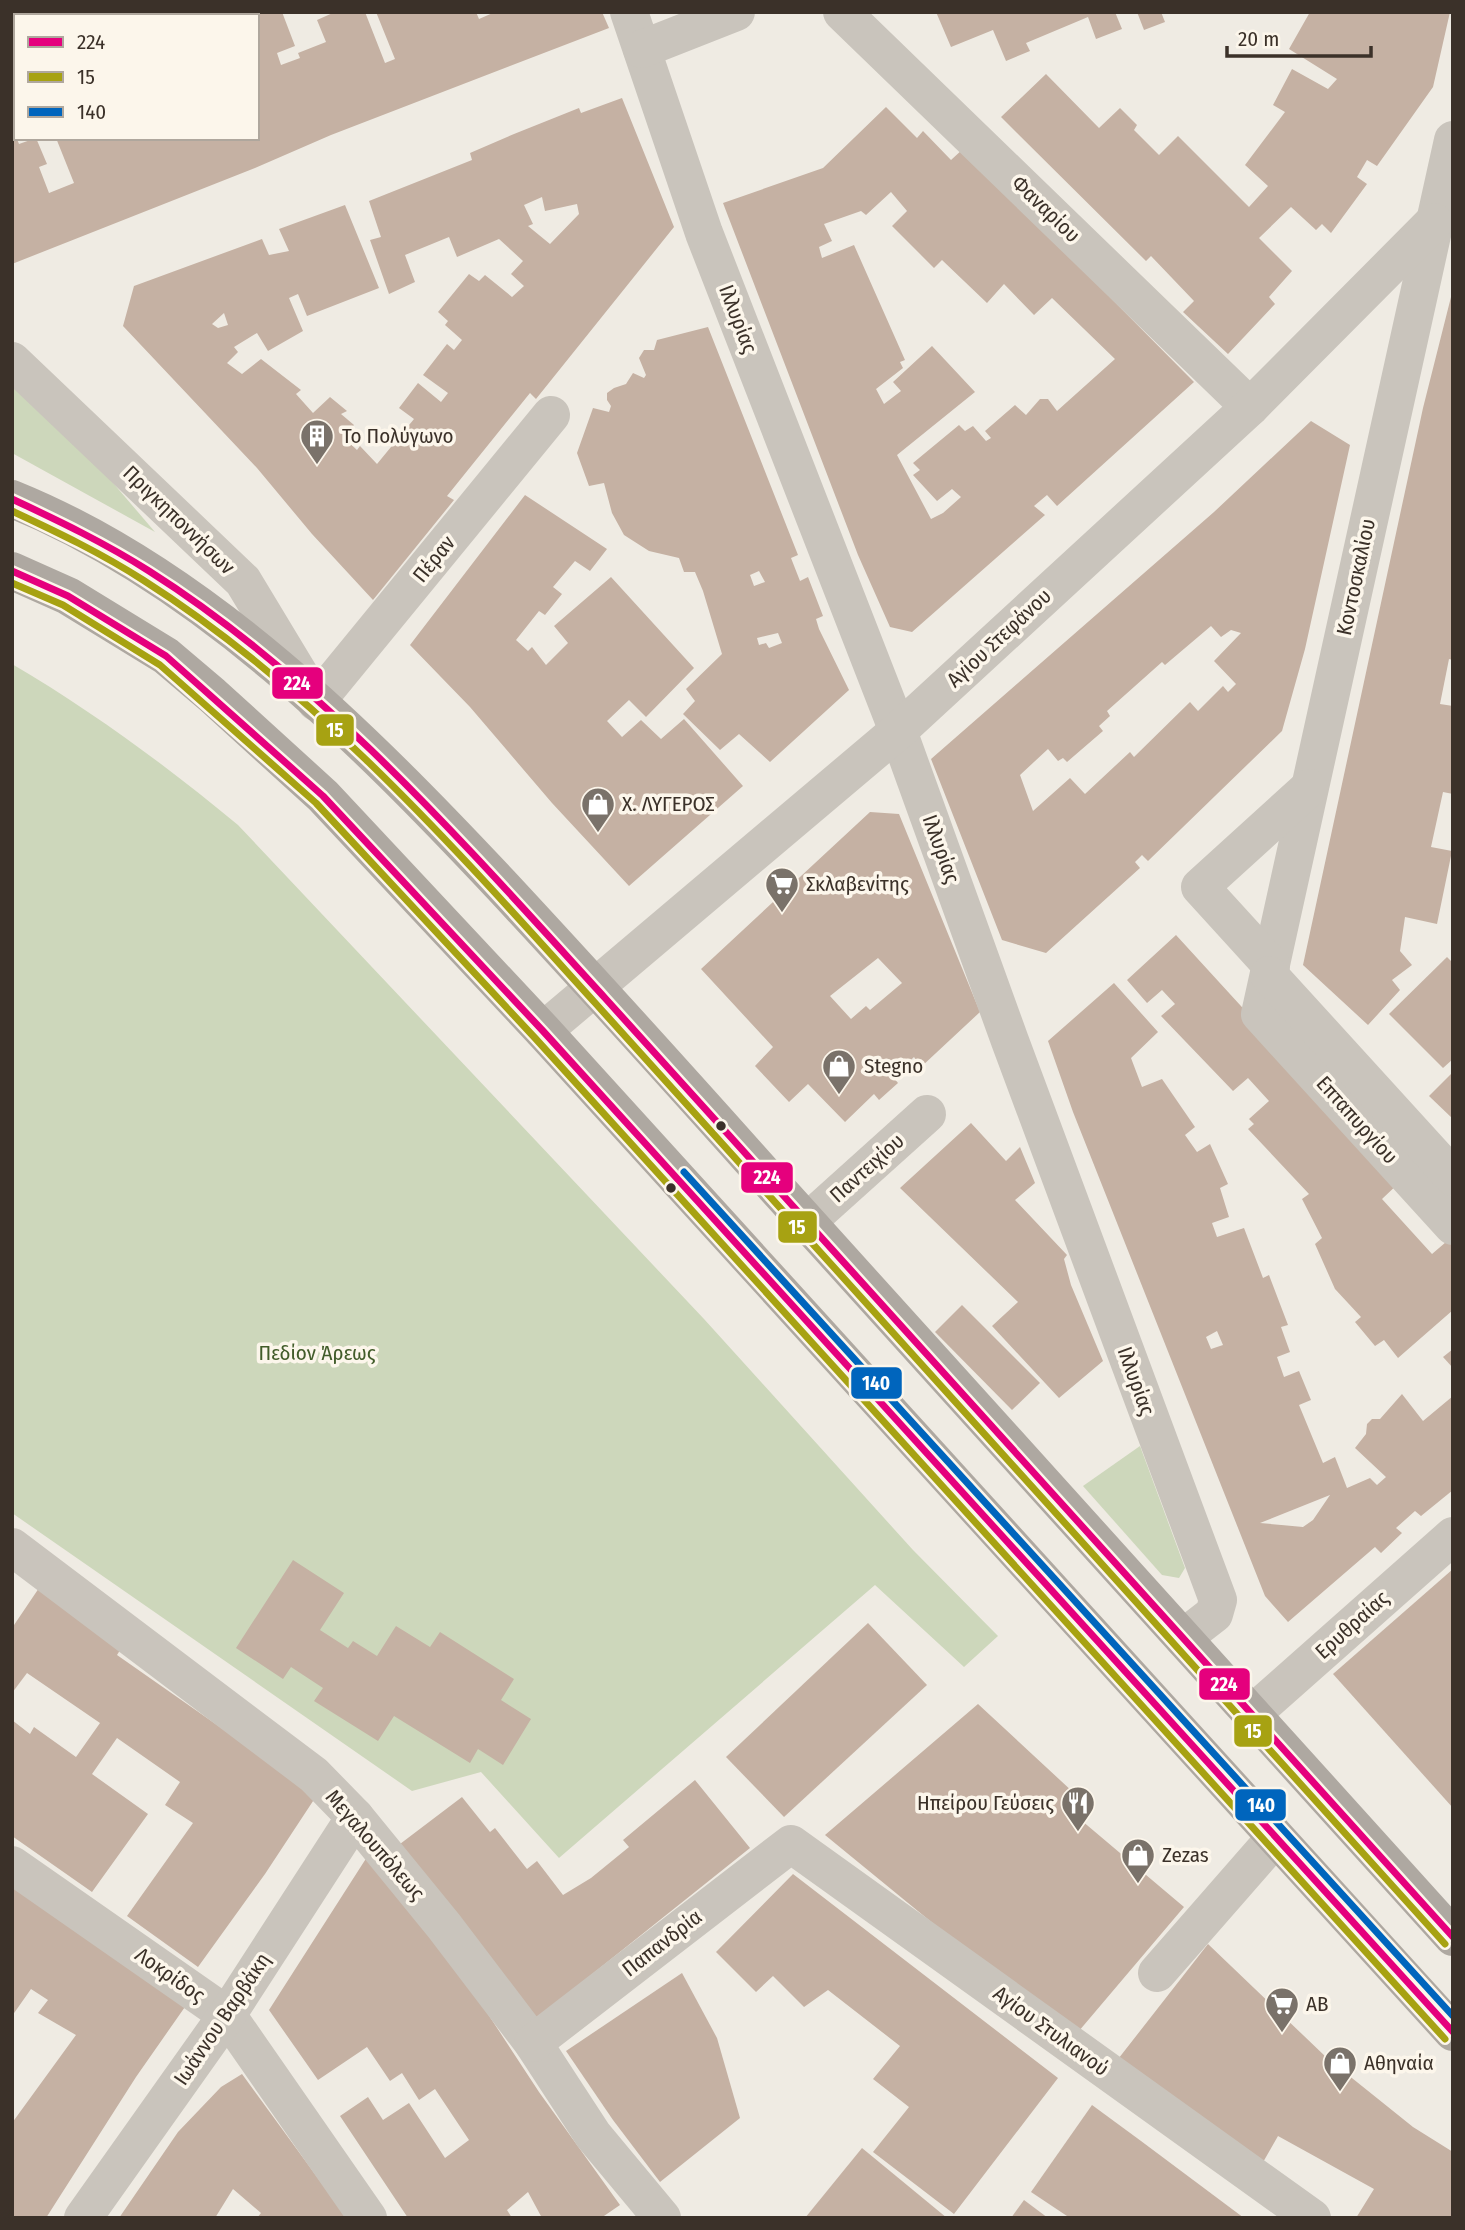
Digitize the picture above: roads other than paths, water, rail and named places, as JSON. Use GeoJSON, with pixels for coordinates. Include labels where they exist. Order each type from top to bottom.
{"type":"FeatureCollection","features":[{"type":"Feature","properties":{"kind":"main road","name":"Πριγκηποννήσων"},"geometry":{"type":"LineString","coordinates":[[12,499],[80,530],[143,567],[198,606],[316,702],[428,807],[594,986],[1453,1937]]}},
{"type":"Feature","properties":{"kind":"main road"},"geometry":{"type":"LineString","coordinates":[[12,571],[68,596],[154,649],[212,695],[323,796],[543,1031],[1275,1838],[1448,2017]]}},
{"type":"Feature","properties":{"kind":"street","name":"Ιλλυρίας"},"geometry":{"type":"LineString","coordinates":[[629,12],[704,233],[898,731],[1218,1600],[1214,1614],[1183,1638]]}},
{"type":"Feature","properties":{"kind":"street"},"geometry":{"type":"LineString","coordinates":[[642,49],[736,12]]}},
{"type":"Feature","properties":{"kind":"street","name":"Φαναρίου"},"geometry":{"type":"LineString","coordinates":[[842,12],[1250,407]]}},
{"type":"Feature","properties":{"kind":"street","name":"Κοντοσκαλίου"},"geometry":{"type":"LineString","coordinates":[[1261,1014],[1434,222],[1449,176],[1453,139]]}},
{"type":"Feature","properties":{"kind":"street","name":"Αγίου Στεφάνου"},"geometry":{"type":"LineString","coordinates":[[543,1031],[898,731],[1250,407],[1434,222]]}},
{"type":"Feature","properties":{"kind":"street","name":"Πριγκηποννήσων"},"geometry":{"type":"LineString","coordinates":[[12,361],[243,580],[316,702]]}},
{"type":"Feature","properties":{"kind":"street","name":"Πέραν"},"geometry":{"type":"LineString","coordinates":[[316,702],[551,415]]}},
{"type":"Feature","properties":{"kind":"street","name":"Επταπυργίου"},"geometry":{"type":"LineString","coordinates":[[1309,788],[1200,887],[1453,1177]]}},
{"type":"Feature","properties":{"kind":"street","name":"Επταπυργίου"},"geometry":{"type":"LineString","coordinates":[[1261,1014],[1453,1226]]}},
{"type":"Feature","properties":{"kind":"street","name":"Παντειχίου"},"geometry":{"type":"LineString","coordinates":[[807,1222],[927,1114]]}},
{"type":"Feature","properties":{"kind":"street","name":"Ερυθραίας"},"geometry":{"type":"LineString","coordinates":[[1252,1713],[1453,1535]]}},
{"type":"Feature","properties":{"kind":"street","name":"Μεγαλουπόλεως"},"geometry":{"type":"LineString","coordinates":[[12,1547],[313,1774],[355,1817],[444,1926],[533,2043],[593,2134],[662,2218]]}},
{"type":"Feature","properties":{"kind":"street","name":"Ιωάννου Βαρβάκη"},"geometry":{"type":"LineString","coordinates":[[83,2218],[227,2015],[355,1817]]}},
{"type":"Feature","properties":{"kind":"street"},"geometry":{"type":"LineString","coordinates":[[1157,1973],[1275,1838]]}},
{"type":"Feature","properties":{"kind":"street","name":"Παπανδρία"},"geometry":{"type":"LineString","coordinates":[[533,2043],[791,1844]]}},
{"type":"Feature","properties":{"kind":"street","name":"Αγίου Στυλιανού"},"geometry":{"type":"LineString","coordinates":[[791,1844],[1311,2218]]}},
{"type":"Feature","properties":{"kind":"street","name":"Λοκρίδος"},"geometry":{"type":"LineString","coordinates":[[12,1866],[227,2015],[368,2218]]}},
{"type":"Feature","properties":{"kind":"place","name":"Το Πολύγωνο"},"geometry":{"type":"Point","coordinates":[317,466]}},
{"type":"Feature","properties":{"kind":"place","name":"Χ. ΛΥΓΕΡΟΣ"},"geometry":{"type":"Point","coordinates":[598,834]}},
{"type":"Feature","properties":{"kind":"place","name":"Σκλαβενίτης"},"geometry":{"type":"Point","coordinates":[782,914]}},
{"type":"Feature","properties":{"kind":"place","name":"Stegno"},"geometry":{"type":"Point","coordinates":[839,1096]}},
{"type":"Feature","properties":{"kind":"place","name":"Ηπείρου Γεύσεις"},"geometry":{"type":"Point","coordinates":[1078,1833]}},
{"type":"Feature","properties":{"kind":"place","name":"Zezas"},"geometry":{"type":"Point","coordinates":[1138,1885]}},
{"type":"Feature","properties":{"kind":"place","name":"ΑΒ"},"geometry":{"type":"Point","coordinates":[1282,2034]}},
{"type":"Feature","properties":{"kind":"place","name":"Αθηναία"},"geometry":{"type":"Point","coordinates":[1340,2093]}},
{"type":"Feature","properties":{"kind":"park label","name":"Πεδίον Άρεως"},"geometry":{"type":"Point","coordinates":[317,1353]}}]}
